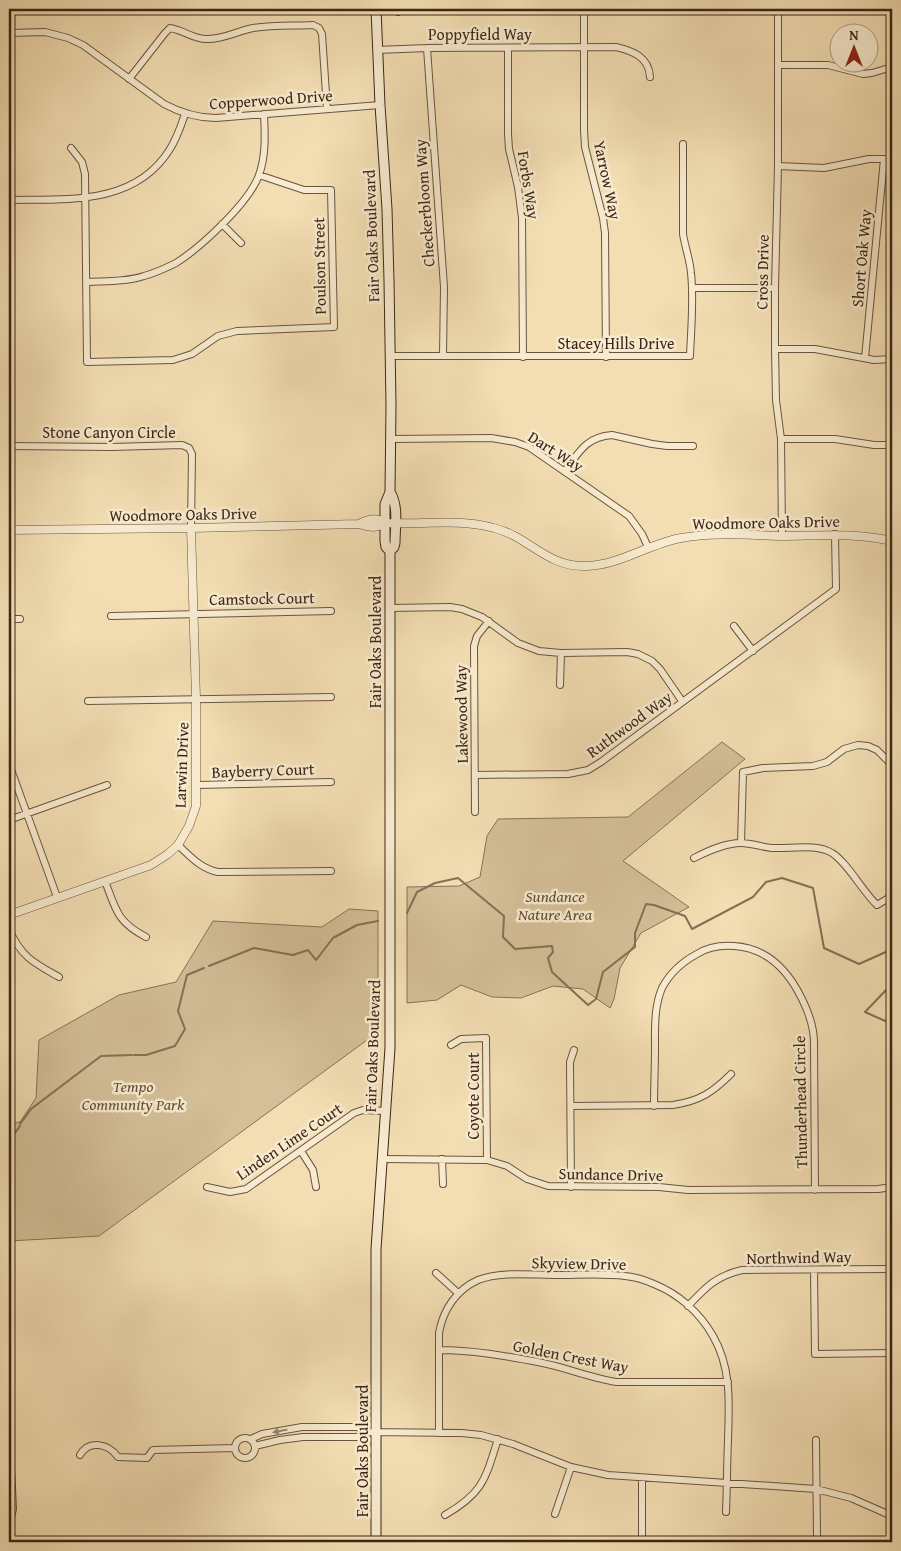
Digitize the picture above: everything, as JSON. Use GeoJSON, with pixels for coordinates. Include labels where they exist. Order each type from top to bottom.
{"type":"FeatureCollection","features":[{"type":"Feature","properties":{"kind":"main road","name":"Fair Oaks Boulevard"},"geometry":{"type":"LineString","coordinates":[[376,9],[387,218],[391,439],[390,492],[385,504],[385,541],[386,547],[390,550],[390,1048],[376,1249],[373,1432],[376,1542]]}},
{"type":"Feature","properties":{"kind":"main road","name":"Fair Oaks Boulevard"},"geometry":{"type":"LineString","coordinates":[[390,492],[395,505],[395,543],[394,547],[390,550]]}},
{"type":"Feature","properties":{"kind":"street","name":"Yarrow Way"},"geometry":{"type":"LineString","coordinates":[[584,9],[585,147],[603,218],[606,357]]}},
{"type":"Feature","properties":{"kind":"street","name":"Cross Drive"},"geometry":{"type":"LineString","coordinates":[[778,9],[775,349],[776,400],[781,439],[782,536]]}},
{"type":"Feature","properties":{"kind":"street"},"geometry":{"type":"LineString","coordinates":[[129,79],[170,28],[206,40],[231,36],[251,28],[313,25],[319,28],[322,34],[327,109]]}},
{"type":"Feature","properties":{"kind":"street","name":"Copperwood Drive"},"geometry":{"type":"LineString","coordinates":[[9,33],[45,32],[68,38],[83,45],[164,104],[185,114],[202,118],[380,105]]}},
{"type":"Feature","properties":{"kind":"street","name":"Poppyfield Way"},"geometry":{"type":"LineString","coordinates":[[377,50],[616,47],[632,52],[646,62],[650,76]]}},
{"type":"Feature","properties":{"kind":"street","name":"Checkerbloom Way"},"geometry":{"type":"LineString","coordinates":[[427,48],[444,287],[443,356]]}},
{"type":"Feature","properties":{"kind":"street","name":"Forbs Way"},"geometry":{"type":"LineString","coordinates":[[508,48],[509,149],[518,187],[522,218],[523,357]]}},
{"type":"Feature","properties":{"kind":"street"},"geometry":{"type":"LineString","coordinates":[[778,65],[828,65],[863,74],[892,67]]}},
{"type":"Feature","properties":{"kind":"street"},"geometry":{"type":"LineString","coordinates":[[9,200],[85,198],[122,190],[149,174],[157,166],[178,136],[185,114]]}},
{"type":"Feature","properties":{"kind":"street"},"geometry":{"type":"LineString","coordinates":[[87,282],[133,279],[167,268],[188,254],[222,224],[246,197],[259,176],[264,153],[264,114]]}},
{"type":"Feature","properties":{"kind":"street"},"geometry":{"type":"LineString","coordinates":[[683,144],[683,234],[691,272],[692,288],[775,288]]}},
{"type":"Feature","properties":{"kind":"street","name":"Poulson Street"},"geometry":{"type":"LineString","coordinates":[[71,148],[82,162],[84,174],[87,362],[173,360],[192,354],[218,336],[237,330],[334,327],[331,190],[304,190],[259,176]]}},
{"type":"Feature","properties":{"kind":"street"},"geometry":{"type":"LineString","coordinates":[[778,166],[824,168],[869,159],[892,159]]}},
{"type":"Feature","properties":{"kind":"street","name":"Short Oak Way"},"geometry":{"type":"LineString","coordinates":[[865,358],[884,159]]}},
{"type":"Feature","properties":{"kind":"street"},"geometry":{"type":"LineString","coordinates":[[222,224],[241,243]]}},
{"type":"Feature","properties":{"kind":"street","name":"Stacey Hills Drive"},"geometry":{"type":"LineString","coordinates":[[390,356],[690,356],[692,288]]}},
{"type":"Feature","properties":{"kind":"street"},"geometry":{"type":"LineString","coordinates":[[775,349],[821,350],[874,360],[892,359]]}},
{"type":"Feature","properties":{"kind":"street"},"geometry":{"type":"LineString","coordinates":[[565,471],[588,442],[607,435],[621,436],[652,444],[693,446]]}},
{"type":"Feature","properties":{"kind":"street","name":"Dart Way"},"geometry":{"type":"LineString","coordinates":[[391,439],[491,438],[529,447],[629,516],[642,534],[648,547]]}},
{"type":"Feature","properties":{"kind":"street"},"geometry":{"type":"LineString","coordinates":[[781,439],[835,439],[874,445],[892,445]]}},
{"type":"Feature","properties":{"kind":"street","name":"Stone Canyon Circle"},"geometry":{"type":"LineString","coordinates":[[9,446],[112,447],[182,445],[188,448],[192,454],[191,528]]}},
{"type":"Feature","properties":{"kind":"street","name":"Woodmore Oaks Drive"},"geometry":{"type":"LineString","coordinates":[[9,530],[359,524],[379,527],[385,523],[458,523],[489,526],[508,532],[519,537],[550,559],[567,565],[578,566],[608,564],[664,541],[699,535],[782,536],[835,534],[867,536],[892,541]]}},
{"type":"Feature","properties":{"kind":"street","name":"Larwin Drive"},"geometry":{"type":"LineString","coordinates":[[9,915],[151,865],[178,845],[189,826],[196,806],[196,699],[191,528]]}},
{"type":"Feature","properties":{"kind":"street","name":"Ruthwood Way"},"geometry":{"type":"LineString","coordinates":[[475,775],[568,774],[588,770],[601,762],[836,589],[835,534]]}},
{"type":"Feature","properties":{"kind":"street"},"geometry":{"type":"LineString","coordinates":[[390,608],[462,608],[474,612],[489,621],[508,637],[528,648],[544,652],[627,652],[638,654],[652,661],[660,669],[682,701]]}},
{"type":"Feature","properties":{"kind":"street","name":"Camstock Court"},"geometry":{"type":"LineString","coordinates":[[111,616],[331,611]]}},
{"type":"Feature","properties":{"kind":"street"},"geometry":{"type":"LineString","coordinates":[[9,619],[20,618]]}},
{"type":"Feature","properties":{"kind":"street","name":"Lakewood Way"},"geometry":{"type":"LineString","coordinates":[[475,812],[474,646],[480,632],[489,621]]}},
{"type":"Feature","properties":{"kind":"street"},"geometry":{"type":"LineString","coordinates":[[734,626],[753,651]]}},
{"type":"Feature","properties":{"kind":"street"},"geometry":{"type":"LineString","coordinates":[[560,685],[561,653]]}},
{"type":"Feature","properties":{"kind":"street"},"geometry":{"type":"LineString","coordinates":[[88,701],[331,697]]}},
{"type":"Feature","properties":{"kind":"street"},"geometry":{"type":"LineString","coordinates":[[741,843],[743,772],[763,768],[813,766],[827,762],[844,749],[858,745],[868,746],[877,750],[892,765]]}},
{"type":"Feature","properties":{"kind":"street"},"geometry":{"type":"LineString","coordinates":[[9,764],[57,897]]}},
{"type":"Feature","properties":{"kind":"street","name":"Bayberry Court"},"geometry":{"type":"LineString","coordinates":[[196,785],[330,782]]}},
{"type":"Feature","properties":{"kind":"street"},"geometry":{"type":"LineString","coordinates":[[9,820],[107,785]]}},
{"type":"Feature","properties":{"kind":"street"},"geometry":{"type":"LineString","coordinates":[[694,858],[716,848],[741,843],[776,848],[822,848],[839,858],[869,897],[878,905],[892,896]]}},
{"type":"Feature","properties":{"kind":"street"},"geometry":{"type":"LineString","coordinates":[[178,845],[206,869],[218,872],[331,871]]}},
{"type":"Feature","properties":{"kind":"street"},"geometry":{"type":"LineString","coordinates":[[105,881],[120,918],[132,930],[146,936]]}},
{"type":"Feature","properties":{"kind":"street"},"geometry":{"type":"LineString","coordinates":[[9,929],[20,950],[28,959],[59,978]]}},
{"type":"Feature","properties":{"kind":"street","name":"Thunderhead Circle"},"geometry":{"type":"LineString","coordinates":[[654,1106],[656,1012],[660,994],[669,977],[688,958],[712,948],[739,946],[764,954],[779,964],[791,978],[813,1027],[815,1190]]}},
{"type":"Feature","properties":{"kind":"street","name":"Coyote Court"},"geometry":{"type":"LineString","coordinates":[[451,1045],[460,1038],[486,1038],[487,1160]]}},
{"type":"Feature","properties":{"kind":"street"},"geometry":{"type":"LineString","coordinates":[[571,1187],[570,1062],[574,1050]]}},
{"type":"Feature","properties":{"kind":"street"},"geometry":{"type":"LineString","coordinates":[[571,1106],[654,1106],[690,1103],[716,1088],[731,1074]]}},
{"type":"Feature","properties":{"kind":"street","name":"Linden Lime Court"},"geometry":{"type":"LineString","coordinates":[[207,1187],[230,1192],[246,1189],[354,1113],[363,1110],[386,1111]]}},
{"type":"Feature","properties":{"kind":"street"},"geometry":{"type":"LineString","coordinates":[[301,1151],[313,1170],[316,1187]]}},
{"type":"Feature","properties":{"kind":"street","name":"Sundance Drive"},"geometry":{"type":"LineString","coordinates":[[382,1159],[487,1160],[508,1166],[527,1179],[548,1186],[688,1190],[815,1190],[892,1187]]}},
{"type":"Feature","properties":{"kind":"street"},"geometry":{"type":"LineString","coordinates":[[442,1159],[443,1184]]}},
{"type":"Feature","properties":{"kind":"street","name":"Northwind Way"},"geometry":{"type":"LineString","coordinates":[[688,1306],[712,1282],[730,1273],[750,1270],[892,1269]]}},
{"type":"Feature","properties":{"kind":"street"},"geometry":{"type":"LineString","coordinates":[[814,1270],[815,1354],[892,1353]]}},
{"type":"Feature","properties":{"kind":"street"},"geometry":{"type":"LineString","coordinates":[[436,1273],[458,1294]]}},
{"type":"Feature","properties":{"kind":"street","name":"Skyview Drive"},"geometry":{"type":"LineString","coordinates":[[439,1433],[439,1333],[442,1319],[458,1294],[478,1280],[500,1275],[612,1274],[627,1276],[667,1290],[688,1306],[705,1324],[713,1337],[725,1367],[728,1382],[726,1512]]}},
{"type":"Feature","properties":{"kind":"street","name":"Golden Crest Way"},"geometry":{"type":"LineString","coordinates":[[439,1350],[475,1352],[539,1362],[602,1380],[617,1382],[728,1382]]}},
{"type":"Feature","properties":{"kind":"street"},"geometry":{"type":"LineString","coordinates":[[302,1427],[303,1437]]}},
{"type":"Feature","properties":{"kind":"street"},"geometry":{"type":"LineString","coordinates":[[251,1440],[262,1434],[302,1427],[357,1427],[373,1432],[462,1433],[498,1439],[571,1467],[608,1475],[816,1489],[851,1498],[892,1516]]}},
{"type":"Feature","properties":{"kind":"street"},"geometry":{"type":"LineString","coordinates":[[344,1437],[345,1427]]}},
{"type":"Feature","properties":{"kind":"street"},"geometry":{"type":"LineString","coordinates":[[255,1446],[303,1437],[357,1437],[373,1432]]}},
{"type":"Feature","properties":{"kind":"street"},"geometry":{"type":"LineString","coordinates":[[242,1438],[251,1440],[255,1446],[254,1453],[246,1458],[237,1454],[235,1448],[237,1442],[242,1438]]}},
{"type":"Feature","properties":{"kind":"street"},"geometry":{"type":"LineString","coordinates":[[445,1515],[472,1497],[480,1486],[489,1468],[498,1439]]}},
{"type":"Feature","properties":{"kind":"street"},"geometry":{"type":"LineString","coordinates":[[816,1440],[816,1536]]}},
{"type":"Feature","properties":{"kind":"street"},"geometry":{"type":"LineString","coordinates":[[80,1455],[84,1448],[92,1445],[100,1445],[113,1451],[118,1457],[131,1458],[146,1458],[153,1450],[235,1448]]}},
{"type":"Feature","properties":{"kind":"street"},"geometry":{"type":"LineString","coordinates":[[9,1463],[11,1467],[13,1509],[9,1518]]}},
{"type":"Feature","properties":{"kind":"street"},"geometry":{"type":"LineString","coordinates":[[555,1514],[571,1467]]}},
{"type":"Feature","properties":{"kind":"street"},"geometry":{"type":"LineString","coordinates":[[642,1478],[642,1542]]}},
{"type":"Feature","properties":{"kind":"green space","name":"Sundance Nature Area"},"geometry":{"type":"Polygon","coordinates":[[[722,742],[745,759],[623,861],[689,907],[641,933],[620,968],[614,999],[610,1008],[583,989],[553,986],[521,998],[492,997],[461,985],[437,1000],[407,1003],[407,887],[459,886],[480,877],[487,836],[498,819],[628,817],[722,742]]]}},
{"type":"Feature","properties":{"kind":"green space","name":"Tempo Community Park"},"geometry":{"type":"Polygon","coordinates":[[[349,909],[378,911],[378,1032],[99,1236],[9,1241],[9,1124],[20,1122],[36,1098],[39,1040],[119,995],[176,982],[213,921],[322,927],[349,909]]]}},
{"type":"Feature","properties":{"kind":"waterway"},"geometry":{"type":"LineString","coordinates":[[407,913],[417,892],[435,883],[458,878],[504,916],[503,937],[515,949],[552,946],[553,952],[548,958],[552,972],[588,1005],[596,999],[603,972],[635,947],[635,933],[646,904],[685,916],[692,929],[753,897],[766,882],[782,878],[813,888],[824,948],[859,964],[888,951],[892,959]]}},
{"type":"Feature","properties":{"kind":"waterway"},"geometry":{"type":"LineString","coordinates":[[209,966],[254,948],[293,955],[308,950],[316,960],[333,938],[357,925],[378,921]]}},
{"type":"Feature","properties":{"kind":"waterway"},"geometry":{"type":"LineString","coordinates":[[134,1055],[146,1055],[175,1046],[185,1029],[178,1011],[187,975],[204,968]]}},
{"type":"Feature","properties":{"kind":"waterway"},"geometry":{"type":"LineString","coordinates":[[892,970],[887,989],[865,1012],[892,1024]]}},
{"type":"Feature","properties":{"kind":"waterway"},"geometry":{"type":"LineString","coordinates":[[20,1124],[31,1109],[101,1056],[132,1055]]}},
{"type":"Feature","properties":{"kind":"waterway"},"geometry":{"type":"LineString","coordinates":[[9,1141],[20,1126]]}}]}
